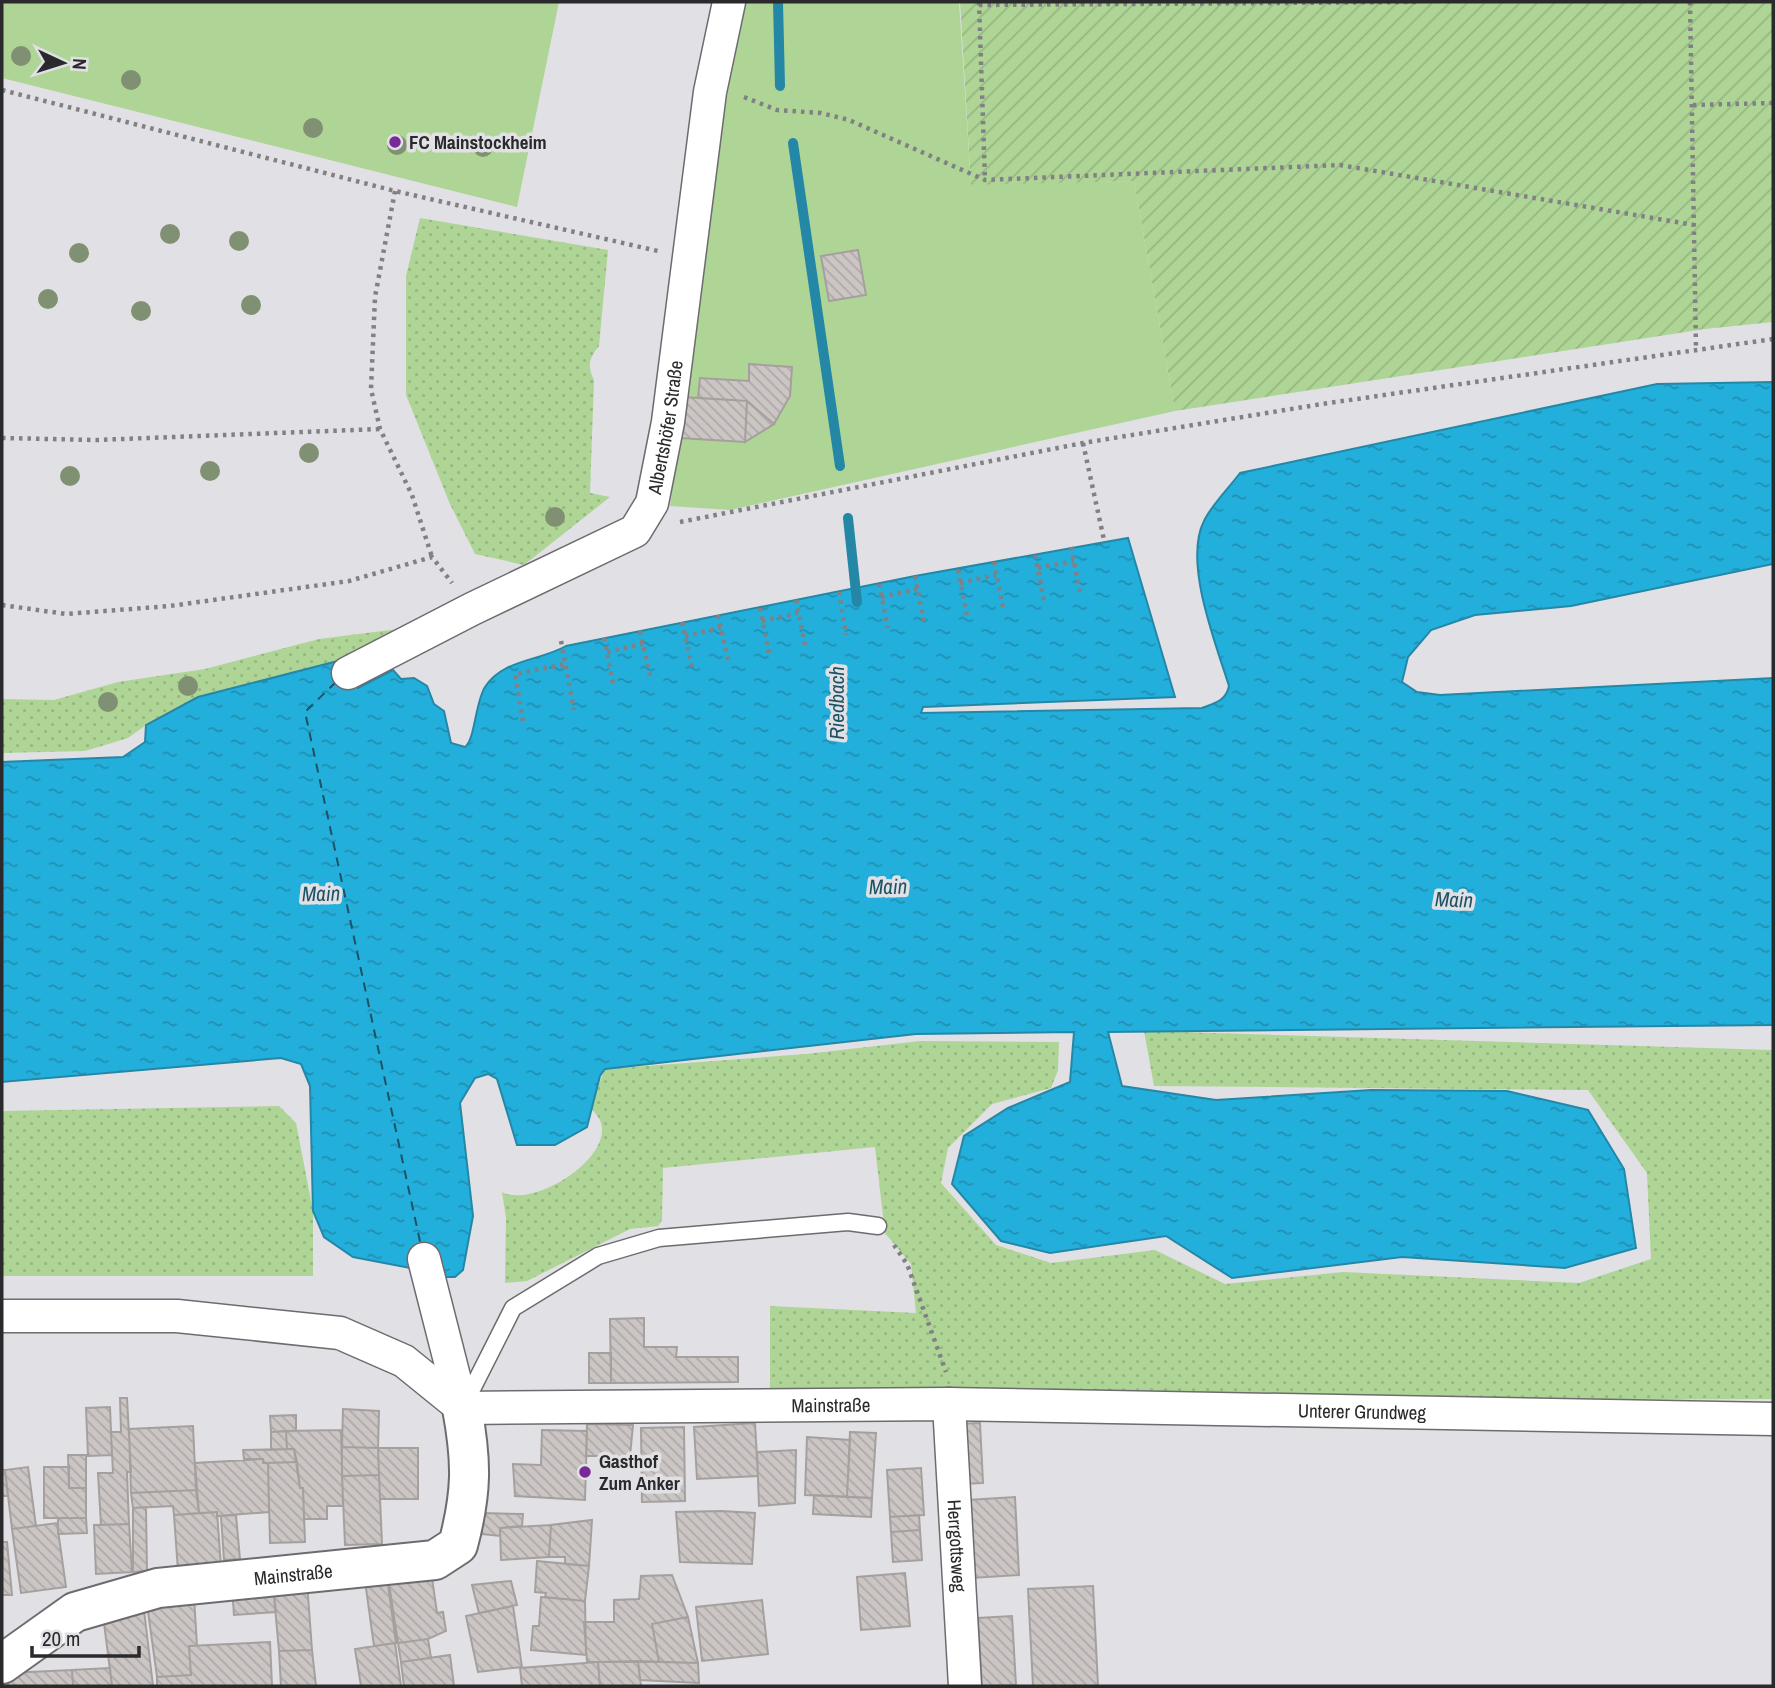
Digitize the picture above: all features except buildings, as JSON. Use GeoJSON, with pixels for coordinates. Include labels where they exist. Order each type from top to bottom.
{"type":"FeatureCollection","features":[{"type":"Feature","properties":{"kind":"street","name":"Albertshöfer Straße"},"geometry":{"type":"LineString","coordinates":[[635,531],[652,503],[661,466],[712,80],[729,2]]}},
{"type":"Feature","properties":{"kind":"street"},"geometry":{"type":"LineString","coordinates":[[348,673],[472,609],[635,531]]}},
{"type":"Feature","properties":{"kind":"street","name":"Mainstraße"},"geometry":{"type":"LineString","coordinates":[[2,1664],[75,1612],[158,1588],[435,1560],[457,1545],[469,1503],[471,1452],[424,1259]]}},
{"type":"Feature","properties":{"kind":"street"},"geometry":{"type":"LineString","coordinates":[[2,1316],[177,1316],[340,1333],[404,1361],[462,1408]]}},
{"type":"Feature","properties":{"kind":"street","name":"Mainstraße"},"geometry":{"type":"LineString","coordinates":[[462,1408],[948,1404]]}},
{"type":"Feature","properties":{"kind":"street","name":"Unterer Grundweg"},"geometry":{"type":"LineString","coordinates":[[948,1404],[1773,1419]]}},
{"type":"Feature","properties":{"kind":"street","name":"Herrgottsweg"},"geometry":{"type":"LineString","coordinates":[[948,1404],[965,1686]]}},
{"type":"Feature","properties":{"kind":"lane"},"geometry":{"type":"LineString","coordinates":[[462,1408],[513,1308],[598,1256],[659,1238],[848,1222],[878,1226]]}},
{"type":"Feature","properties":{"kind":"path"},"geometry":{"type":"LineString","coordinates":[[985,180],[979,4],[1416,2]]}},
{"type":"Feature","properties":{"kind":"path"},"geometry":{"type":"LineString","coordinates":[[1690,2],[1696,349]]}},
{"type":"Feature","properties":{"kind":"path"},"geometry":{"type":"LineString","coordinates":[[712,80],[739,95],[777,110],[821,113],[849,120],[985,180],[1340,165],[1694,225]]}},
{"type":"Feature","properties":{"kind":"path"},"geometry":{"type":"LineString","coordinates":[[2,90],[395,191],[687,257]]}},
{"type":"Feature","properties":{"kind":"path"},"geometry":{"type":"LineString","coordinates":[[1693,105],[1773,103]]}},
{"type":"Feature","properties":{"kind":"path"},"geometry":{"type":"LineString","coordinates":[[395,191],[375,297],[371,389],[380,429],[412,495],[432,557],[472,609]]}},
{"type":"Feature","properties":{"kind":"path"},"geometry":{"type":"LineString","coordinates":[[635,531],[1083,443],[1773,339]]}},
{"type":"Feature","properties":{"kind":"path"},"geometry":{"type":"LineString","coordinates":[[2,438],[96,440],[380,429]]}},
{"type":"Feature","properties":{"kind":"path"},"geometry":{"type":"LineString","coordinates":[[1083,443],[1104,540]]}},
{"type":"Feature","properties":{"kind":"path"},"geometry":{"type":"LineString","coordinates":[[1071,547],[1080,592]]}},
{"type":"Feature","properties":{"kind":"path"},"geometry":{"type":"LineString","coordinates":[[1035,555],[1044,600]]}},
{"type":"Feature","properties":{"kind":"path"},"geometry":{"type":"LineString","coordinates":[[2,605],[66,614],[170,606],[349,581],[432,557]]}},
{"type":"Feature","properties":{"kind":"path"},"geometry":{"type":"LineString","coordinates":[[1038,568],[1074,561]]}},
{"type":"Feature","properties":{"kind":"path"},"geometry":{"type":"LineString","coordinates":[[994,562],[1003,607]]}},
{"type":"Feature","properties":{"kind":"path"},"geometry":{"type":"LineString","coordinates":[[958,570],[967,615]]}},
{"type":"Feature","properties":{"kind":"path"},"geometry":{"type":"LineString","coordinates":[[960,583],[996,575]]}},
{"type":"Feature","properties":{"kind":"path"},"geometry":{"type":"LineString","coordinates":[[915,576],[924,621]]}},
{"type":"Feature","properties":{"kind":"path"},"geometry":{"type":"LineString","coordinates":[[879,584],[888,628]]}},
{"type":"Feature","properties":{"kind":"path"},"geometry":{"type":"LineString","coordinates":[[881,597],[918,589]]}},
{"type":"Feature","properties":{"kind":"path"},"geometry":{"type":"LineString","coordinates":[[839,592],[846,635]]}},
{"type":"Feature","properties":{"kind":"path"},"geometry":{"type":"LineString","coordinates":[[796,600],[805,645]]}},
{"type":"Feature","properties":{"kind":"path"},"geometry":{"type":"LineString","coordinates":[[760,608],[769,653]]}},
{"type":"Feature","properties":{"kind":"path"},"geometry":{"type":"LineString","coordinates":[[762,621],[798,613]]}},
{"type":"Feature","properties":{"kind":"path"},"geometry":{"type":"LineString","coordinates":[[718,615],[727,660]]}},
{"type":"Feature","properties":{"kind":"path"},"geometry":{"type":"LineString","coordinates":[[682,622],[692,667]]}},
{"type":"Feature","properties":{"kind":"path"},"geometry":{"type":"LineString","coordinates":[[685,636],[721,628]]}},
{"type":"Feature","properties":{"kind":"path"},"geometry":{"type":"LineString","coordinates":[[640,631],[650,676]]}},
{"type":"Feature","properties":{"kind":"path"},"geometry":{"type":"LineString","coordinates":[[604,638],[613,683]]}},
{"type":"Feature","properties":{"kind":"path"},"geometry":{"type":"LineString","coordinates":[[562,642],[574,710]]}},
{"type":"Feature","properties":{"kind":"path"},"geometry":{"type":"LineString","coordinates":[[607,652],[643,644]]}},
{"type":"Feature","properties":{"kind":"path"},"geometry":{"type":"LineString","coordinates":[[523,721],[515,674],[566,664]]}},
{"type":"Feature","properties":{"kind":"path"},"geometry":{"type":"LineString","coordinates":[[892,1244],[908,1264],[945,1365],[948,1404]]}},
{"type":"Feature","properties":{"kind":"green space","name":"FC Mainstockheim"},"geometry":{"type":"Polygon","coordinates":[[[2,2],[559,2],[517,207],[2,78],[2,2]]]}},
{"type":"Feature","properties":{"kind":"green space"},"geometry":{"type":"Polygon","coordinates":[[[744,2],[959,2],[971,184],[1134,181],[1175,411],[730,510],[670,506],[712,190],[744,2]]]}},
{"type":"Feature","properties":{"kind":"green space"},"geometry":{"type":"Polygon","coordinates":[[[960,2],[1773,2],[1773,322],[1705,329],[1175,411],[1134,181],[971,185],[960,2]]]}},
{"type":"Feature","properties":{"kind":"green space"},"geometry":{"type":"Polygon","coordinates":[[[420,218],[608,250],[599,346],[590,362],[594,380],[590,493],[610,497],[524,565],[475,554],[450,504],[406,395],[406,276],[420,218]]]}},
{"type":"Feature","properties":{"kind":"green space"},"geometry":{"type":"Polygon","coordinates":[[[406,628],[338,661],[198,697],[146,725],[128,738],[85,751],[2,753],[2,699],[54,700],[118,682],[205,669],[319,639],[406,628]]]}},
{"type":"Feature","properties":{"kind":"green space"},"geometry":{"type":"Polygon","coordinates":[[[1144,1031],[1773,1050],[1773,1399],[1244,1401],[770,1391],[770,1306],[916,1313],[911,1264],[885,1233],[875,1147],[663,1168],[662,1220],[658,1226],[630,1229],[527,1281],[505,1283],[506,1218],[502,1192],[516,1195],[533,1193],[569,1176],[584,1164],[596,1149],[602,1134],[600,1120],[590,1107],[605,1069],[806,1054],[920,1041],[1059,1042],[1058,1070],[1051,1088],[992,1104],[948,1148],[941,1183],[996,1245],[1051,1263],[1155,1250],[1225,1284],[1343,1272],[1579,1283],[1651,1259],[1647,1173],[1588,1090],[1154,1086],[1144,1031]]]}},
{"type":"Feature","properties":{"kind":"green space"},"geometry":{"type":"Polygon","coordinates":[[[279,1106],[296,1123],[313,1211],[313,1276],[2,1276],[2,1111],[279,1106]]]}},
{"type":"Feature","properties":{"kind":"water","name":"Main"},"geometry":{"type":"Polygon","coordinates":[[[1773,382],[1773,564],[1571,606],[1475,615],[1431,630],[1408,657],[1402,682],[1417,692],[1440,695],[1773,678],[1773,1025],[1108,1032],[1122,1086],[1216,1100],[1371,1090],[1507,1091],[1588,1110],[1624,1169],[1636,1248],[1565,1268],[1402,1257],[1232,1278],[1166,1236],[1050,1253],[1001,1241],[952,1184],[964,1136],[1008,1108],[1070,1082],[1074,1032],[916,1034],[605,1069],[600,1076],[587,1127],[555,1145],[517,1145],[497,1079],[488,1074],[475,1078],[460,1103],[473,1216],[463,1270],[455,1277],[444,1277],[424,1259],[410,1268],[353,1257],[324,1237],[313,1211],[310,1086],[301,1064],[281,1058],[2,1082],[2,762],[123,757],[145,742],[146,725],[198,697],[338,661],[358,688],[393,670],[401,679],[414,678],[427,686],[434,704],[444,711],[451,743],[465,747],[471,737],[482,694],[493,678],[512,666],[566,646],[915,576],[1128,538],[1175,697],[923,707],[921,713],[1202,708],[1223,698],[1229,686],[1199,580],[1199,538],[1207,515],[1240,473],[1657,384],[1773,382]]]}},
{"type":"Feature","properties":{"kind":"waterway","name":"Riedbach"},"geometry":{"type":"LineString","coordinates":[[778,2],[780,86]]}},
{"type":"Feature","properties":{"kind":"waterway","name":"Riedbach"},"geometry":{"type":"LineString","coordinates":[[793,143],[840,466]]}},
{"type":"Feature","properties":{"kind":"waterway","name":"Riedbach"},"geometry":{"type":"LineString","coordinates":[[848,518],[857,602]]}},
{"type":"Feature","properties":{"kind":"ferry route"},"geometry":{"type":"LineString","coordinates":[[336,682],[305,712],[421,1246]]}},
{"type":"Feature","properties":{"kind":"place","name":"FC Mainstockheim"},"geometry":{"type":"Point","coordinates":[395,142]}},
{"type":"Feature","properties":{"kind":"place","name":"Gasthof Zum Anker"},"geometry":{"type":"Point","coordinates":[585,1472]}}]}
